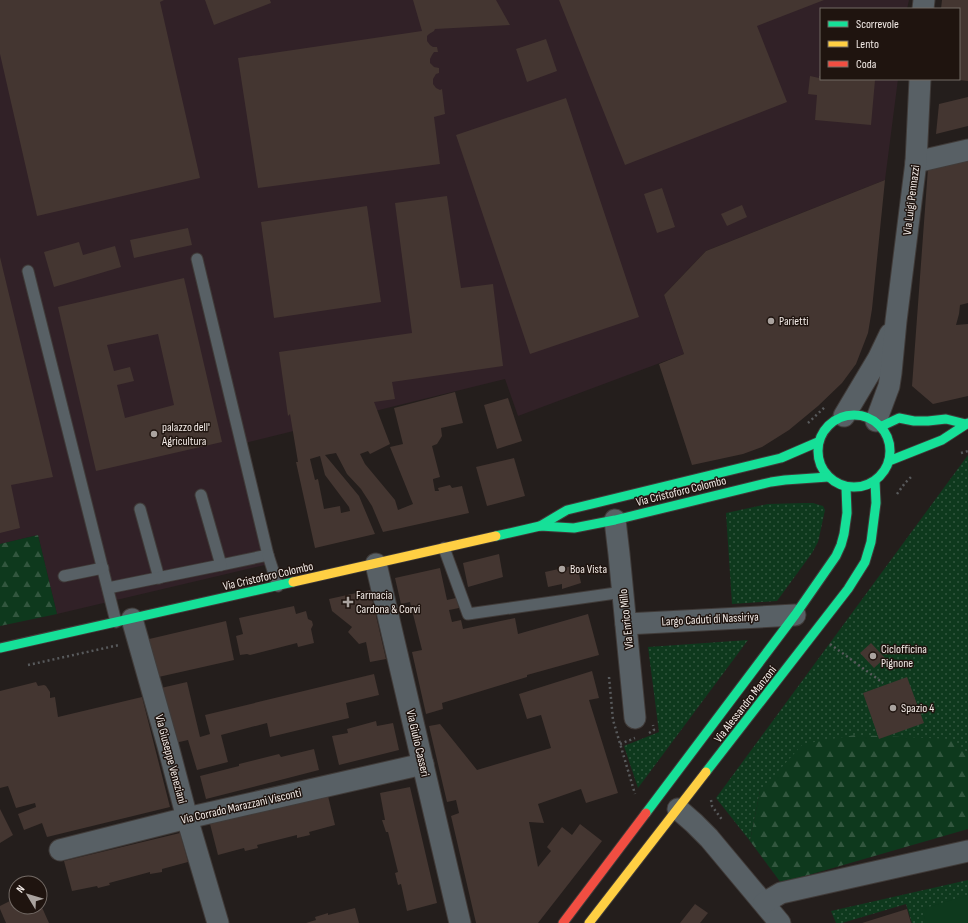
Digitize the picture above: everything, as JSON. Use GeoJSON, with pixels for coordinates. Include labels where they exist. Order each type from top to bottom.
{"type":"FeatureCollection","features":[{"type":"Feature","properties":{"kind":"main road"},"geometry":{"type":"LineString","coordinates":[[854,414],[864,416],[879,424],[888,436],[890,449],[889,461],[881,476],[866,486],[856,488],[839,485],[828,477],[819,461],[818,442],[824,431],[832,422],[844,416],[854,414]]}},
{"type":"Feature","properties":{"kind":"main road"},"geometry":{"type":"LineString","coordinates":[[879,424],[899,418],[914,421],[946,419],[967,423]]}},
{"type":"Feature","properties":{"kind":"main road"},"geometry":{"type":"LineString","coordinates":[[889,461],[942,440],[967,423]]}},
{"type":"Feature","properties":{"kind":"main road","name":"Via Cristoforo Colombo"},"geometry":{"type":"LineString","coordinates":[[540,526],[567,510],[781,458],[818,442]]}},
{"type":"Feature","properties":{"kind":"main road","name":"Via Cristoforo Colombo"},"geometry":{"type":"LineString","coordinates":[[0,648],[540,526],[574,528],[615,520],[751,486],[785,480],[828,477]]}},
{"type":"Feature","properties":{"kind":"main road","name":"Via Alessandro Manzoni"},"geometry":{"type":"LineString","coordinates":[[589,923],[848,589],[865,562],[871,542],[876,503],[875,481]]}},
{"type":"Feature","properties":{"kind":"main road","name":"Via Alessandro Manzoni"},"geometry":{"type":"LineString","coordinates":[[563,923],[795,615],[836,556],[844,534],[848,500],[846,487]]}},
{"type":"Feature","properties":{"kind":"street","name":"Via Luigi Pennazzi"},"geometry":{"type":"LineString","coordinates":[[879,424],[889,386],[916,162],[920,80]]}},
{"type":"Feature","properties":{"kind":"street"},"geometry":{"type":"LineString","coordinates":[[916,162],[968,150]]}},
{"type":"Feature","properties":{"kind":"street","name":"Via Luigi Pennazzi"},"geometry":{"type":"LineString","coordinates":[[844,416],[878,359],[896,321]]}},
{"type":"Feature","properties":{"kind":"street","name":"Via Enrico Millo"},"geometry":{"type":"LineString","coordinates":[[615,520],[626,624],[644,728]]}},
{"type":"Feature","properties":{"kind":"street","name":"Via Giulio Casseri"},"geometry":{"type":"LineString","coordinates":[[376,564],[460,923]]}},
{"type":"Feature","properties":{"kind":"street","name":"Largo Caduti di Nassiriya"},"geometry":{"type":"LineString","coordinates":[[626,624],[795,615]]}},
{"type":"Feature","properties":{"kind":"street","name":"Via Giuseppe Veneziani"},"geometry":{"type":"LineString","coordinates":[[124,620],[168,746],[187,818],[218,923]]}},
{"type":"Feature","properties":{"kind":"street","name":"Via Corrado Marazzani Visconti"},"geometry":{"type":"LineString","coordinates":[[60,850],[187,818],[423,764]]}},
{"type":"Feature","properties":{"kind":"street"},"geometry":{"type":"LineString","coordinates":[[678,809],[709,838],[780,923]]}},
{"type":"Feature","properties":{"kind":"street"},"geometry":{"type":"LineString","coordinates":[[764,903],[781,893],[968,851]]}},
{"type":"Feature","properties":{"kind":"lane"},"geometry":{"type":"LineString","coordinates":[[197,258],[268,555],[278,586]]}},
{"type":"Feature","properties":{"kind":"lane"},"geometry":{"type":"LineString","coordinates":[[28,271],[108,588],[124,620]]}},
{"type":"Feature","properties":{"kind":"lane"},"geometry":{"type":"LineString","coordinates":[[201,495],[221,565]]}},
{"type":"Feature","properties":{"kind":"lane"},"geometry":{"type":"LineString","coordinates":[[140,509],[159,578]]}},
{"type":"Feature","properties":{"kind":"lane"},"geometry":{"type":"LineString","coordinates":[[444,548],[468,614],[623,592]]}},
{"type":"Feature","properties":{"kind":"lane"},"geometry":{"type":"LineString","coordinates":[[108,588],[268,555]]}},
{"type":"Feature","properties":{"kind":"lane"},"geometry":{"type":"LineString","coordinates":[[64,576],[103,568]]}},
{"type":"Feature","properties":{"kind":"path"},"geometry":{"type":"LineString","coordinates":[[957,455],[968,451]]}},
{"type":"Feature","properties":{"kind":"path"},"geometry":{"type":"LineString","coordinates":[[894,499],[904,483],[917,472]]}},
{"type":"Feature","properties":{"kind":"path"},"geometry":{"type":"LineString","coordinates":[[826,642],[883,683]]}},
{"type":"Feature","properties":{"kind":"path"},"geometry":{"type":"LineString","coordinates":[[27,665],[124,644]]}},
{"type":"Feature","properties":{"kind":"path"},"geometry":{"type":"LineString","coordinates":[[620,744],[644,728]]}},
{"type":"Feature","properties":{"kind":"shaded area"},"geometry":{"type":"Polygon","coordinates":[[[0,0],[909,0],[907,8],[820,8],[820,80],[898,80],[885,180],[706,251],[664,295],[684,354],[518,416],[505,379],[237,445],[265,565],[57,614],[38,535],[0,544],[0,0]]]}},
{"type":"Feature","properties":{"kind":"green space"},"geometry":{"type":"Polygon","coordinates":[[[968,455],[968,753],[950,739],[760,791],[750,841],[716,798],[968,455]]]}},
{"type":"Feature","properties":{"kind":"green space"},"geometry":{"type":"Polygon","coordinates":[[[813,503],[823,506],[825,510],[818,542],[812,553],[777,601],[732,604],[726,513],[768,504],[813,503]]]}},
{"type":"Feature","properties":{"kind":"green space"},"geometry":{"type":"Polygon","coordinates":[[[38,535],[57,614],[0,626],[0,544],[38,535]]]}},
{"type":"Feature","properties":{"kind":"green space"},"geometry":{"type":"Polygon","coordinates":[[[748,640],[638,788],[624,746],[659,732],[648,647],[748,640]]]}},
{"type":"Feature","properties":{"kind":"green space"},"geometry":{"type":"Polygon","coordinates":[[[855,735],[951,739],[968,753],[968,829],[781,883],[750,841],[760,791],[803,744],[855,735]]]}},
{"type":"Feature","properties":{"kind":"green space"},"geometry":{"type":"Polygon","coordinates":[[[968,880],[968,923],[912,923],[906,904],[842,923],[836,923],[831,911],[968,880]]]}},
{"type":"Feature","properties":{"kind":"green space"},"geometry":{"type":"Polygon","coordinates":[[[968,895],[968,923],[926,923],[922,909],[968,895]]]}},
{"type":"Feature","properties":{"kind":"building"},"geometry":{"type":"Polygon","coordinates":[[[0,0],[164,0],[160,2],[200,178],[37,216],[0,54],[0,0]]]}},
{"type":"Feature","properties":{"kind":"building"},"geometry":{"type":"Polygon","coordinates":[[[205,0],[270,0],[271,3],[214,25],[205,0]]]}},
{"type":"Feature","properties":{"kind":"building"},"geometry":{"type":"Polygon","coordinates":[[[413,0],[496,0],[510,25],[435,29],[427,36],[427,41],[430,45],[437,47],[438,52],[434,52],[430,59],[430,63],[434,67],[439,68],[439,73],[436,74],[433,79],[433,84],[436,88],[440,90],[442,89],[445,114],[434,117],[440,164],[258,188],[238,58],[422,31],[413,0]]]}},
{"type":"Feature","properties":{"kind":"building"},"geometry":{"type":"Polygon","coordinates":[[[559,0],[824,0],[757,26],[787,102],[625,165],[559,0]]]}},
{"type":"Feature","properties":{"kind":"building"},"geometry":{"type":"Polygon","coordinates":[[[942,0],[968,0],[968,81],[959,80],[960,8],[941,8],[942,0]]]}},
{"type":"Feature","properties":{"kind":"building"},"geometry":{"type":"Polygon","coordinates":[[[546,39],[557,71],[527,82],[516,49],[546,39]]]}},
{"type":"Feature","properties":{"kind":"building"},"geometry":{"type":"Polygon","coordinates":[[[810,76],[819,78],[820,76],[820,80],[875,80],[871,125],[815,120],[817,95],[808,94],[810,76]]]}},
{"type":"Feature","properties":{"kind":"building"},"geometry":{"type":"Polygon","coordinates":[[[968,97],[968,126],[936,134],[939,104],[968,97]]]}},
{"type":"Feature","properties":{"kind":"building"},"geometry":{"type":"Polygon","coordinates":[[[566,98],[639,317],[530,354],[456,135],[566,98]]]}},
{"type":"Feature","properties":{"kind":"building"},"geometry":{"type":"Polygon","coordinates":[[[968,161],[968,303],[960,305],[956,325],[968,324],[968,396],[933,404],[912,386],[928,168],[968,161]]]}},
{"type":"Feature","properties":{"kind":"building","name":"Parietti"},"geometry":{"type":"Polygon","coordinates":[[[885,180],[872,309],[868,333],[856,364],[842,383],[818,406],[789,430],[762,447],[743,454],[692,465],[659,364],[684,354],[664,295],[706,251],[885,180]]]}},
{"type":"Feature","properties":{"kind":"building"},"geometry":{"type":"Polygon","coordinates":[[[662,188],[675,227],[657,233],[644,194],[662,188]]]}},
{"type":"Feature","properties":{"kind":"building"},"geometry":{"type":"Polygon","coordinates":[[[447,196],[461,288],[493,284],[503,366],[392,382],[395,399],[374,402],[390,444],[370,454],[368,451],[360,454],[365,464],[395,500],[398,510],[413,504],[390,447],[403,444],[394,408],[455,392],[463,423],[441,428],[442,436],[437,444],[432,446],[440,477],[433,480],[435,491],[439,491],[438,488],[450,485],[452,488],[462,486],[469,513],[383,532],[372,506],[361,489],[347,474],[336,453],[325,455],[359,496],[375,534],[315,548],[296,462],[298,462],[290,414],[288,416],[279,352],[412,333],[395,203],[447,196]],[[320,456],[310,459],[315,480],[318,479],[324,509],[340,506],[341,513],[350,511],[349,507],[325,475],[320,456]]]}},
{"type":"Feature","properties":{"kind":"building"},"geometry":{"type":"Polygon","coordinates":[[[742,205],[747,217],[727,226],[721,214],[742,205]]]}},
{"type":"Feature","properties":{"kind":"building"},"geometry":{"type":"Polygon","coordinates":[[[367,206],[381,302],[274,318],[261,222],[367,206]]]}},
{"type":"Feature","properties":{"kind":"building"},"geometry":{"type":"Polygon","coordinates":[[[188,228],[192,245],[134,258],[130,240],[188,228]]]}},
{"type":"Feature","properties":{"kind":"building"},"geometry":{"type":"Polygon","coordinates":[[[79,242],[83,255],[115,246],[121,267],[54,287],[44,252],[79,242]]]}},
{"type":"Feature","properties":{"kind":"building"},"geometry":{"type":"Polygon","coordinates":[[[0,257],[53,477],[11,485],[20,528],[0,533],[0,257]]]}},
{"type":"Feature","properties":{"kind":"building"},"geometry":{"type":"Polygon","coordinates":[[[184,278],[222,442],[96,471],[58,307],[184,278]],[[158,334],[107,345],[114,371],[130,367],[134,381],[117,385],[125,418],[174,405],[158,334]]]}},
{"type":"Feature","properties":{"kind":"building"},"geometry":{"type":"Polygon","coordinates":[[[508,398],[522,441],[497,449],[484,405],[508,398]]]}},
{"type":"Feature","properties":{"kind":"building"},"geometry":{"type":"Polygon","coordinates":[[[514,458],[525,496],[487,506],[476,467],[514,458]]]}},
{"type":"Feature","properties":{"kind":"building"},"geometry":{"type":"Polygon","coordinates":[[[499,554],[503,577],[468,587],[463,563],[499,554]]]}},
{"type":"Feature","properties":{"kind":"building"},"geometry":{"type":"Polygon","coordinates":[[[577,565],[581,583],[562,589],[562,584],[548,587],[545,572],[577,565]]]}},
{"type":"Feature","properties":{"kind":"building"},"geometry":{"type":"Polygon","coordinates":[[[440,568],[447,600],[456,598],[459,608],[449,610],[452,622],[461,620],[463,629],[515,618],[518,634],[588,614],[599,655],[527,675],[527,677],[442,703],[443,709],[426,714],[412,652],[422,650],[410,602],[401,604],[395,578],[440,568]]]}},
{"type":"Feature","properties":{"kind":"building"},"geometry":{"type":"Polygon","coordinates":[[[370,590],[386,659],[370,662],[366,642],[359,644],[348,632],[352,627],[332,611],[329,599],[370,590]]]}},
{"type":"Feature","properties":{"kind":"building"},"geometry":{"type":"Polygon","coordinates":[[[294,606],[296,614],[306,611],[308,619],[312,621],[313,625],[311,629],[314,643],[298,647],[297,643],[250,655],[240,655],[236,636],[243,634],[239,618],[294,606]]]}},
{"type":"Feature","properties":{"kind":"building"},"geometry":{"type":"Polygon","coordinates":[[[226,621],[234,660],[154,678],[145,640],[226,621]]]}},
{"type":"Feature","properties":{"kind":"building","name":"Ciclofficina Pignone"},"geometry":{"type":"Polygon","coordinates":[[[871,643],[885,658],[874,668],[860,653],[871,643]]]}},
{"type":"Feature","properties":{"kind":"building"},"geometry":{"type":"Polygon","coordinates":[[[592,671],[599,698],[589,700],[618,793],[586,803],[581,789],[538,804],[544,823],[529,822],[538,867],[551,851],[547,847],[562,827],[572,835],[580,824],[602,841],[538,923],[476,923],[451,816],[459,813],[456,800],[447,802],[429,726],[440,724],[477,770],[551,748],[541,715],[527,719],[519,694],[592,671]]]}},
{"type":"Feature","properties":{"kind":"building"},"geometry":{"type":"Polygon","coordinates":[[[374,674],[379,695],[346,703],[349,718],[270,737],[267,723],[221,735],[228,762],[197,770],[188,740],[175,743],[161,688],[187,682],[200,737],[210,734],[205,715],[374,674]]]}},
{"type":"Feature","properties":{"kind":"building","name":"Spazio 4"},"geometry":{"type":"Polygon","coordinates":[[[907,677],[924,723],[879,739],[863,693],[907,677]]]}},
{"type":"Feature","properties":{"kind":"building"},"geometry":{"type":"Polygon","coordinates":[[[36,682],[38,686],[46,686],[50,692],[50,698],[55,697],[58,717],[142,697],[170,807],[47,837],[42,823],[24,830],[18,814],[36,807],[35,803],[16,808],[8,786],[0,788],[0,691],[36,682]]]}},
{"type":"Feature","properties":{"kind":"building"},"geometry":{"type":"Polygon","coordinates":[[[376,721],[377,726],[393,723],[399,750],[339,765],[332,736],[348,733],[347,729],[376,721]]]}},
{"type":"Feature","properties":{"kind":"building"},"geometry":{"type":"Polygon","coordinates":[[[314,749],[319,770],[206,799],[200,776],[279,754],[281,757],[314,749]]]}},
{"type":"Feature","properties":{"kind":"building"},"geometry":{"type":"Polygon","coordinates":[[[410,787],[437,903],[407,911],[401,884],[398,885],[395,873],[398,872],[388,832],[386,832],[382,820],[385,820],[380,793],[410,787]]]}},
{"type":"Feature","properties":{"kind":"building"},"geometry":{"type":"Polygon","coordinates":[[[328,796],[335,825],[309,832],[310,835],[297,838],[297,835],[257,845],[258,848],[245,851],[244,848],[218,855],[210,824],[328,796]]]}},
{"type":"Feature","properties":{"kind":"building"},"geometry":{"type":"Polygon","coordinates":[[[0,809],[13,835],[0,843],[0,809]]]}},
{"type":"Feature","properties":{"kind":"building"},"geometry":{"type":"Polygon","coordinates":[[[180,833],[188,862],[162,869],[162,872],[150,874],[150,872],[109,883],[110,885],[98,888],[97,886],[72,891],[64,861],[180,833]]]}},
{"type":"Feature","properties":{"kind":"building"},"geometry":{"type":"Polygon","coordinates":[[[8,902],[8,915],[45,915],[49,923],[6,923],[0,906],[8,902]]]}},
{"type":"Feature","properties":{"kind":"building"},"geometry":{"type":"Polygon","coordinates":[[[695,904],[708,913],[700,923],[680,923],[695,904]]]}},
{"type":"Feature","properties":{"kind":"building"},"geometry":{"type":"Polygon","coordinates":[[[355,908],[359,923],[306,923],[316,920],[315,917],[328,913],[328,915],[355,908]]]}},
{"type":"Feature","properties":{"kind":"building"},"geometry":{"type":"Polygon","coordinates":[[[907,909],[911,923],[862,923],[907,909]]]}},
{"type":"Feature","properties":{"kind":"traffic: fast"},"geometry":{"type":"LineString","coordinates":[[847,415],[861,415],[868,417],[880,425],[888,437],[890,451],[888,465],[880,477],[868,485],[861,487],[847,487],[840,485],[828,477],[820,465],[818,458],[818,444],[820,437],[828,425],[840,417],[847,415]]}},
{"type":"Feature","properties":{"kind":"traffic: fast"},"geometry":{"type":"LineString","coordinates":[[882,426],[899,418],[914,421],[946,419],[966,424]]}},
{"type":"Feature","properties":{"kind":"traffic: fast"},"geometry":{"type":"LineString","coordinates":[[889,461],[942,440],[968,423]]}},
{"type":"Feature","properties":{"kind":"traffic: fast"},"geometry":{"type":"LineString","coordinates":[[540,526],[567,510],[781,458],[818,442]]}},
{"type":"Feature","properties":{"kind":"traffic: fast"},"geometry":{"type":"LineString","coordinates":[[496,536],[540,526],[574,528],[615,520],[771,482],[828,477]]}},
{"type":"Feature","properties":{"kind":"traffic: fast"},"geometry":{"type":"LineString","coordinates":[[706,772],[848,589],[865,562],[871,542],[876,503],[875,481]]}},
{"type":"Feature","properties":{"kind":"traffic: fast"},"geometry":{"type":"LineString","coordinates":[[646,813],[795,615],[836,556],[844,534],[847,513],[846,487]]}},
{"type":"Feature","properties":{"kind":"traffic: fast"},"geometry":{"type":"LineString","coordinates":[[0,648],[293,582]]}},
{"type":"Feature","properties":{"kind":"traffic: slow"},"geometry":{"type":"LineString","coordinates":[[293,582],[496,536]]}},
{"type":"Feature","properties":{"kind":"traffic: slow"},"geometry":{"type":"LineString","coordinates":[[589,923],[706,772]]}},
{"type":"Feature","properties":{"kind":"traffic: jam"},"geometry":{"type":"LineString","coordinates":[[563,923],[646,813]]}},
{"type":"Feature","properties":{"kind":"place","name":"Parietti"},"geometry":{"type":"Point","coordinates":[771,321]}},
{"type":"Feature","properties":{"kind":"place","name":"palazzo dell' Agricultura"},"geometry":{"type":"Point","coordinates":[154,434]}},
{"type":"Feature","properties":{"kind":"place","name":"Boa Vista"},"geometry":{"type":"Point","coordinates":[562,569]}},
{"type":"Feature","properties":{"kind":"place","name":"Farmacia Cardona & Corvi"},"geometry":{"type":"Point","coordinates":[348,602]}},
{"type":"Feature","properties":{"kind":"place","name":"Ciclofficina Pignone"},"geometry":{"type":"Point","coordinates":[873,656]}},
{"type":"Feature","properties":{"kind":"place","name":"Spazio 4"},"geometry":{"type":"Point","coordinates":[893,708]}}]}
